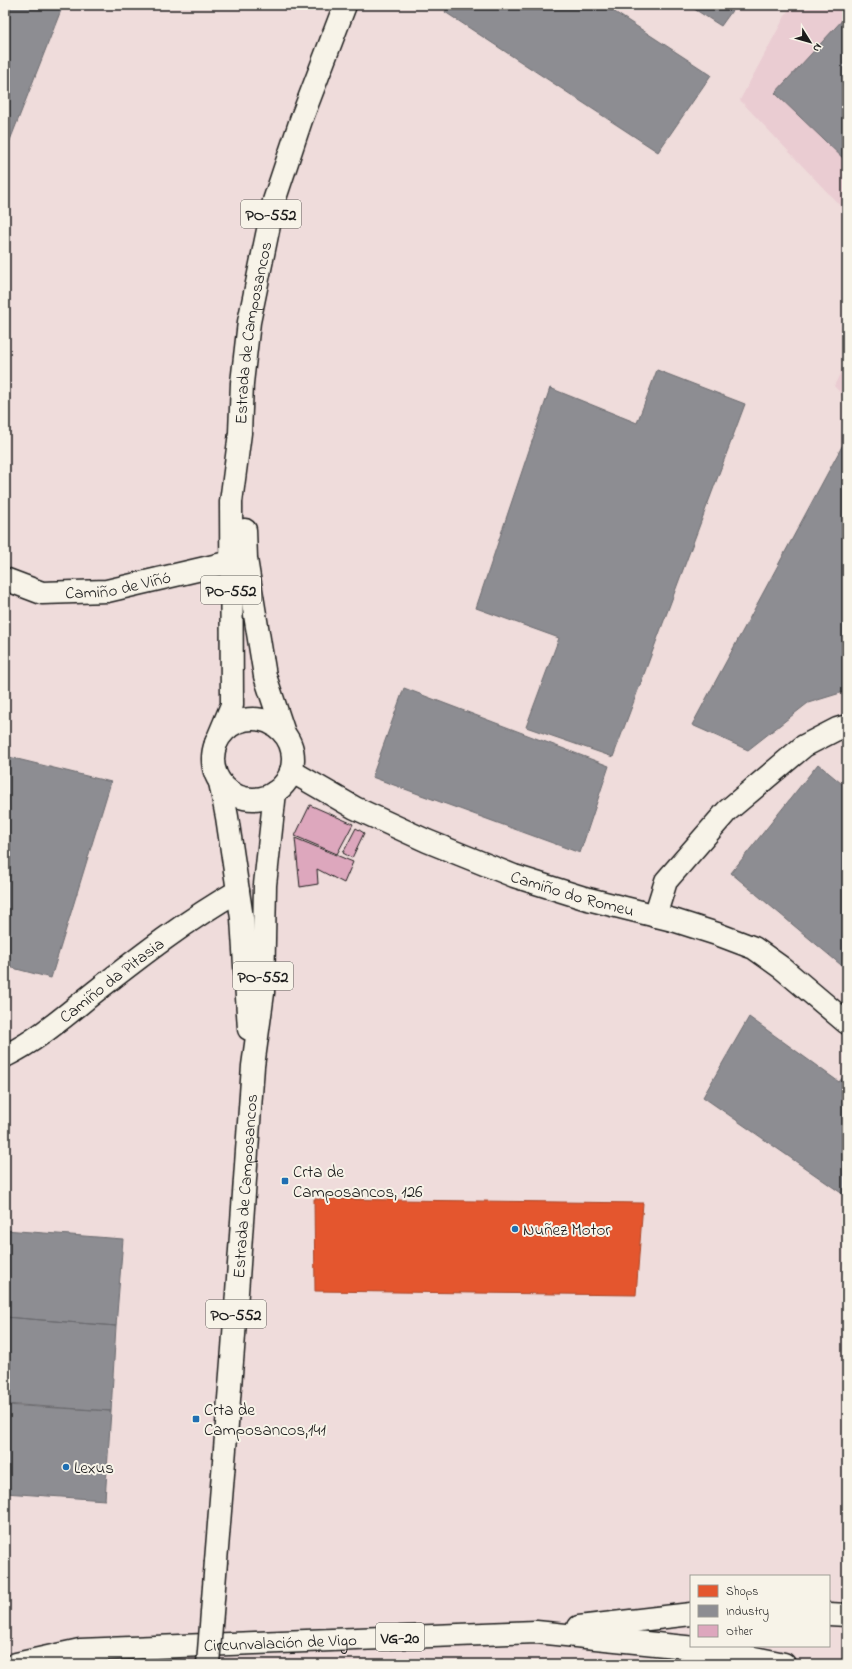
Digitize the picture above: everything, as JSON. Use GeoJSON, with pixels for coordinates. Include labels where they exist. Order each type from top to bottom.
{"type":"FeatureCollection","features":[{"type":"Feature","properties":{"kind":"main road","name":"Estrada de Camposancos"},"geometry":{"type":"LineString","coordinates":[[291,771],[293,757],[291,745],[284,733],[265,676],[246,559],[240,433],[242,383],[249,322],[274,201],[301,120],[345,5]]}},
{"type":"Feature","properties":{"kind":"main road","name":"Estrada de Camposancos"},"geometry":{"type":"LineString","coordinates":[[240,433],[231,502],[232,705],[216,743],[213,757],[214,770],[220,782],[227,817],[242,918],[246,1001],[253,1066]]}},
{"type":"Feature","properties":{"kind":"main road","name":"Camiño de Viñó"},"geometry":{"type":"LineString","coordinates":[[5,579],[42,592],[107,591],[231,562]]}},
{"type":"Feature","properties":{"kind":"main road"},"geometry":{"type":"LineString","coordinates":[[216,743],[223,732],[234,723],[247,719],[261,719],[274,724],[284,733]]}},
{"type":"Feature","properties":{"kind":"main road"},"geometry":{"type":"LineString","coordinates":[[655,916],[666,881],[727,811],[804,746],[837,728],[847,726]]}},
{"type":"Feature","properties":{"kind":"main road"},"geometry":{"type":"LineString","coordinates":[[220,782],[229,791],[240,797],[252,799],[275,792],[285,783],[291,771]]}},
{"type":"Feature","properties":{"kind":"main road","name":"Camiño do Romeu"},"geometry":{"type":"LineString","coordinates":[[291,771],[354,808],[427,841],[514,876],[584,898],[717,934],[754,948],[782,968],[847,1023]]}},
{"type":"Feature","properties":{"kind":"main road","name":"Estrada de Camposancos"},"geometry":{"type":"LineString","coordinates":[[208,1664],[235,1333],[253,1066],[263,993],[265,885],[275,792]]}},
{"type":"Feature","properties":{"kind":"main road","name":"Camiño da Pitasia"},"geometry":{"type":"LineString","coordinates":[[5,1056],[48,1029],[160,941],[238,891]]}},
{"type":"Feature","properties":{"kind":"main road"},"geometry":{"type":"LineString","coordinates":[[536,1632],[690,1614]]}},
{"type":"Feature","properties":{"kind":"main road"},"geometry":{"type":"LineString","coordinates":[[830,1614],[847,1615]]}},
{"type":"Feature","properties":{"kind":"main road","name":"Circunvalación de Vigo"},"geometry":{"type":"LineString","coordinates":[[16,1664],[80,1650],[536,1632],[715,1650],[784,1664]]}},
{"type":"Feature","properties":{"kind":"shaded area"},"geometry":{"type":"Polygon","coordinates":[[[791,5],[847,5],[847,213],[740,100],[791,5]]]}},
{"type":"Feature","properties":{"kind":"shaded area"},"geometry":{"type":"Polygon","coordinates":[[[847,359],[847,400],[834,386],[847,359]]]}},
{"type":"Feature","properties":{"kind":"building: Shops"},"geometry":{"type":"Polygon","coordinates":[[[314,1199],[643,1203],[636,1295],[315,1291],[314,1199]]]}},
{"type":"Feature","properties":{"kind":"building: Industry"},"geometry":{"type":"Polygon","coordinates":[[[5,5],[63,5],[5,153],[5,5]]]}},
{"type":"Feature","properties":{"kind":"building: Industry"},"geometry":{"type":"Polygon","coordinates":[[[449,5],[604,5],[711,75],[658,152],[445,12],[449,5]]]}},
{"type":"Feature","properties":{"kind":"building: Industry"},"geometry":{"type":"Polygon","coordinates":[[[688,5],[736,5],[721,26],[688,5]]]}},
{"type":"Feature","properties":{"kind":"building: Industry"},"geometry":{"type":"Polygon","coordinates":[[[847,15],[847,162],[775,93],[847,15]]]}},
{"type":"Feature","properties":{"kind":"building: Industry"},"geometry":{"type":"Polygon","coordinates":[[[657,370],[745,404],[613,757],[526,727],[559,638],[476,608],[550,388],[637,423],[657,370]]]}},
{"type":"Feature","properties":{"kind":"building: Industry"},"geometry":{"type":"Polygon","coordinates":[[[847,437],[847,691],[808,703],[748,750],[692,725],[847,437]]]}},
{"type":"Feature","properties":{"kind":"building: Industry"},"geometry":{"type":"Polygon","coordinates":[[[404,688],[609,766],[580,853],[372,777],[404,688]]]}},
{"type":"Feature","properties":{"kind":"building: Industry"},"geometry":{"type":"Polygon","coordinates":[[[5,756],[111,782],[51,978],[5,966],[5,756]]]}},
{"type":"Feature","properties":{"kind":"building: Industry"},"geometry":{"type":"Polygon","coordinates":[[[818,764],[847,788],[847,970],[731,873],[818,764]]]}},
{"type":"Feature","properties":{"kind":"building: Industry"},"geometry":{"type":"Polygon","coordinates":[[[749,1017],[839,1082],[847,1072],[847,1197],[703,1097],[749,1017]]]}},
{"type":"Feature","properties":{"kind":"building: Industry"},"geometry":{"type":"Polygon","coordinates":[[[5,1230],[123,1239],[116,1326],[5,1317],[5,1230]]]}},
{"type":"Feature","properties":{"kind":"building: Industry"},"geometry":{"type":"Polygon","coordinates":[[[5,1317],[116,1326],[111,1411],[5,1404],[5,1317]]]}},
{"type":"Feature","properties":{"kind":"building: Industry"},"geometry":{"type":"Polygon","coordinates":[[[5,1405],[111,1411],[105,1500],[5,1493],[5,1405]]]}},
{"type":"Feature","properties":{"kind":"building: Other"},"geometry":{"type":"Polygon","coordinates":[[[310,805],[353,824],[337,854],[295,836],[310,805]]]}},
{"type":"Feature","properties":{"kind":"building: Other"},"geometry":{"type":"Polygon","coordinates":[[[356,828],[364,833],[352,858],[343,853],[356,828]]]}},
{"type":"Feature","properties":{"kind":"building: Other"},"geometry":{"type":"Polygon","coordinates":[[[295,838],[353,862],[344,883],[317,869],[318,884],[300,887],[295,838]]]}},
{"type":"Feature","properties":{"kind":"place","name":"Crta de Camposancos, 126"},"geometry":{"type":"Point","coordinates":[285,1181]}},
{"type":"Feature","properties":{"kind":"place","name":"Nuñez Motor"},"geometry":{"type":"Point","coordinates":[515,1229]}},
{"type":"Feature","properties":{"kind":"place","name":"Crta de Camposancos,141"},"geometry":{"type":"Point","coordinates":[196,1419]}},
{"type":"Feature","properties":{"kind":"place","name":"Lexus"},"geometry":{"type":"Point","coordinates":[66,1467]}}]}
